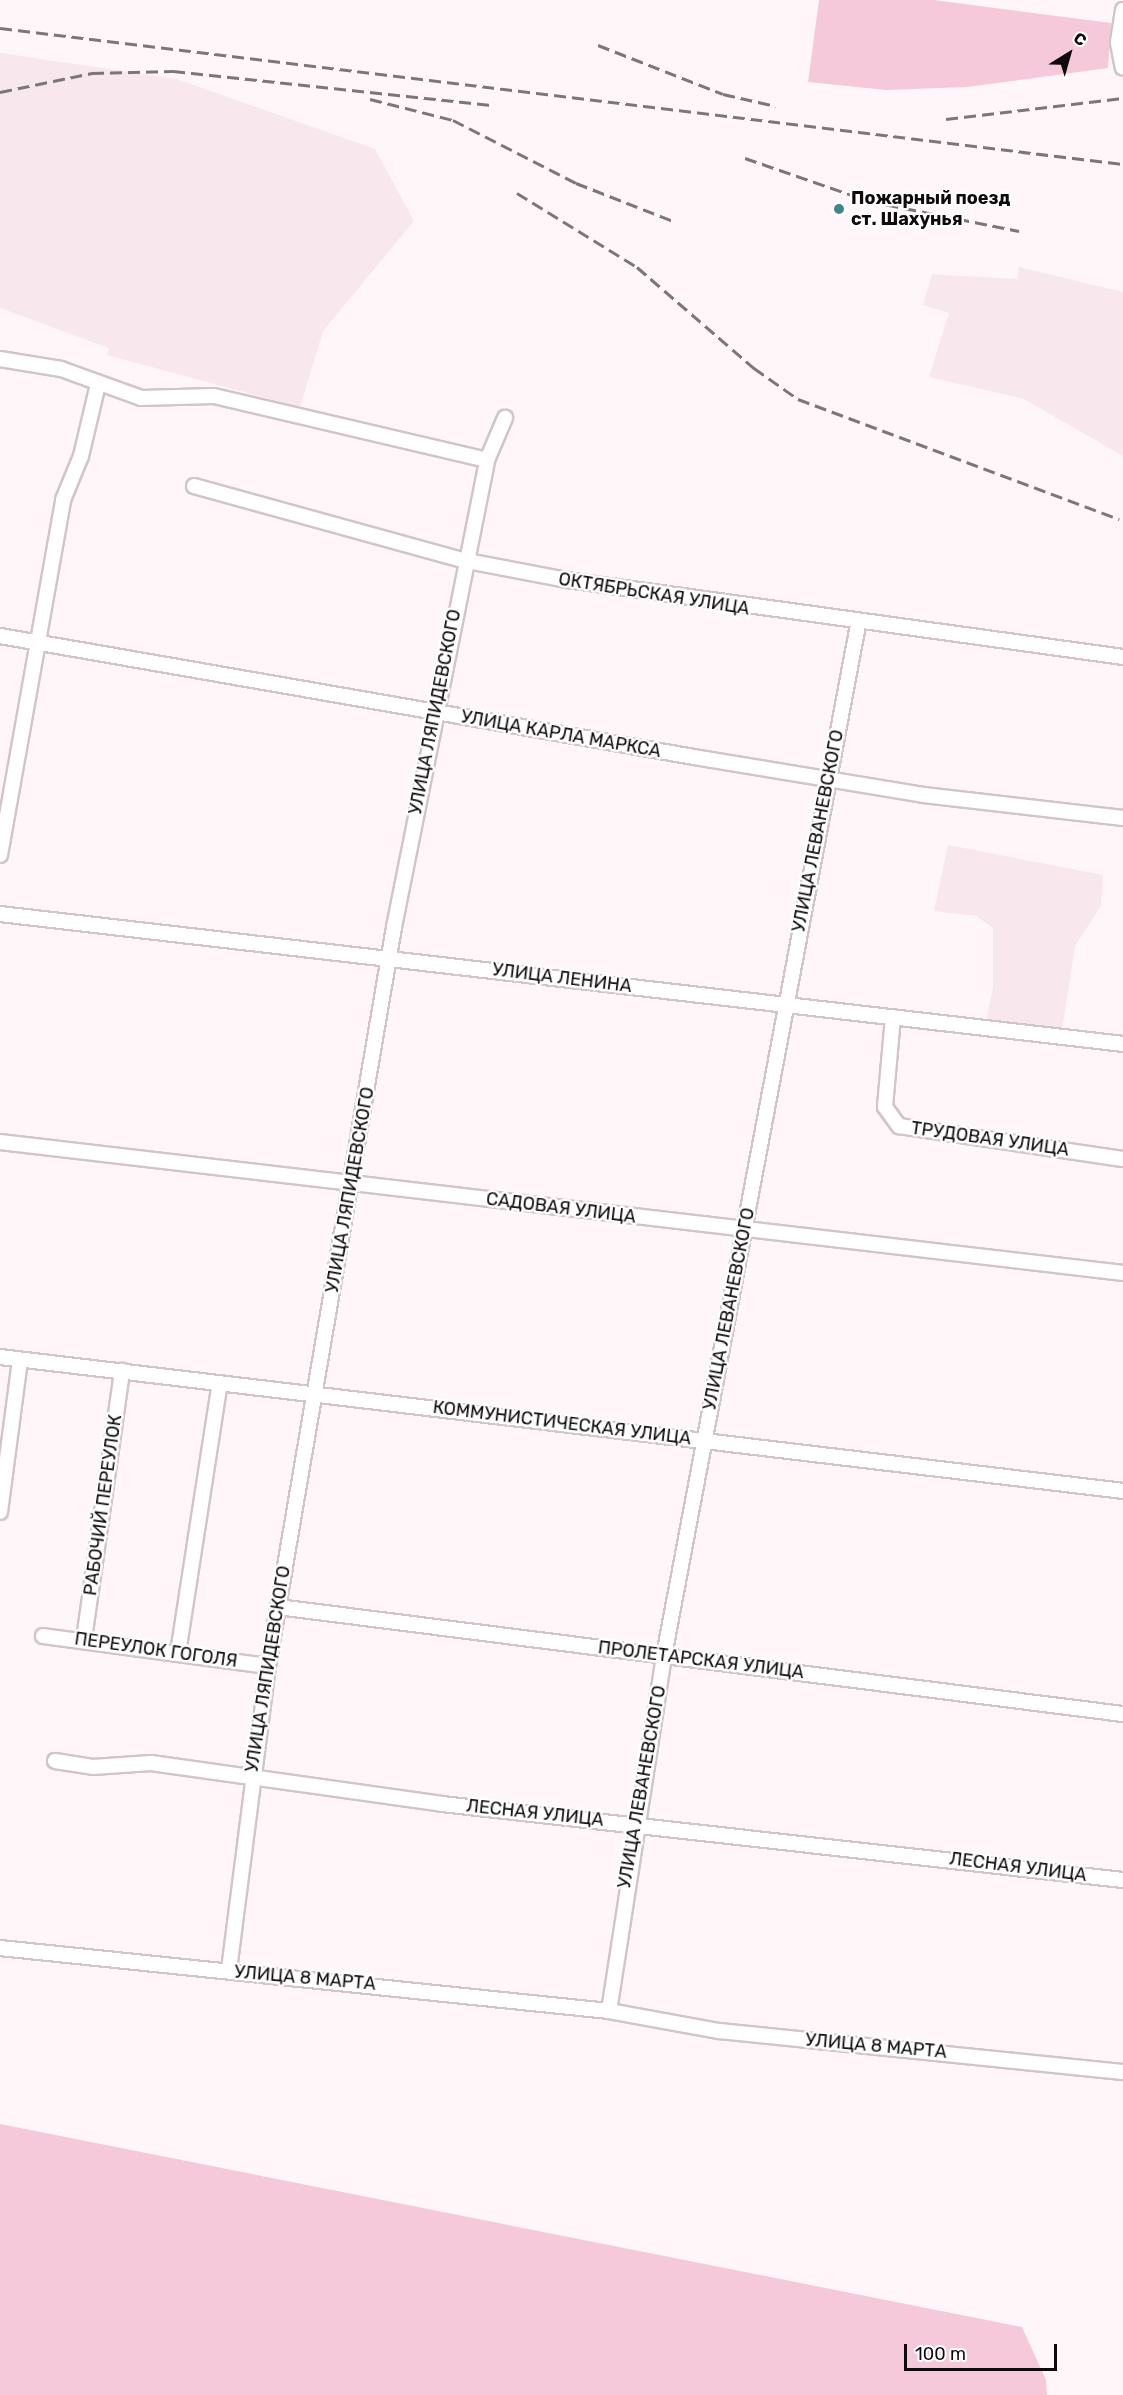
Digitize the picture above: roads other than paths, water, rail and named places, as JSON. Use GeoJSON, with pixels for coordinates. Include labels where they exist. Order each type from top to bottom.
{"type":"FeatureCollection","features":[{"type":"Feature","properties":{"kind":"street"},"geometry":{"type":"LineString","coordinates":[[1123,10],[1118,43],[1123,68]]}},
{"type":"Feature","properties":{"kind":"street"},"geometry":{"type":"LineString","coordinates":[[0,359],[61,369],[141,398],[214,396],[324,418],[486,460]]}},
{"type":"Feature","properties":{"kind":"street"},"geometry":{"type":"LineString","coordinates":[[0,855],[63,500],[81,456],[98,384]]}},
{"type":"Feature","properties":{"kind":"street","name":"УЛИЦА ЛЯПИДЕВСКОГО"},"geometry":{"type":"LineString","coordinates":[[229,1970],[250,1779],[268,1666],[433,711],[467,561],[486,460],[505,418]]}},
{"type":"Feature","properties":{"kind":"street","name":"ОКТЯБРЬСКАЯ УЛИЦА"},"geometry":{"type":"LineString","coordinates":[[194,486],[467,561],[858,625],[1123,657]]}},
{"type":"Feature","properties":{"kind":"street","name":"УЛИЦА ЛЕВАНЕВСКОГО"},"geometry":{"type":"LineString","coordinates":[[609,2010],[634,1823],[664,1656],[827,778],[858,625]]}},
{"type":"Feature","properties":{"kind":"street","name":"УЛИЦА КАРЛА МАРКСА"},"geometry":{"type":"LineString","coordinates":[[0,636],[827,778],[1123,818]]}},
{"type":"Feature","properties":{"kind":"street","name":"УЛИЦА ЛЕНИНА"},"geometry":{"type":"LineString","coordinates":[[0,914],[1123,1044]]}},
{"type":"Feature","properties":{"kind":"street","name":"ТРУДОВАЯ УЛИЦА"},"geometry":{"type":"LineString","coordinates":[[893,1017],[885,1107],[898,1126],[1123,1159]]}},
{"type":"Feature","properties":{"kind":"street","name":"САДОВАЯ УЛИЦА"},"geometry":{"type":"LineString","coordinates":[[0,1142],[352,1181],[744,1231],[1123,1273]]}},
{"type":"Feature","properties":{"kind":"street","name":"КОММУНИСТИЧЕСКАЯ УЛИЦА"},"geometry":{"type":"LineString","coordinates":[[0,1357],[1123,1491]]}},
{"type":"Feature","properties":{"kind":"street"},"geometry":{"type":"LineString","coordinates":[[0,1512],[20,1360]]}},
{"type":"Feature","properties":{"kind":"street","name":"РАБОЧИЙ ПЕРЕУЛОК"},"geometry":{"type":"LineString","coordinates":[[84,1639],[122,1371]]}},
{"type":"Feature","properties":{"kind":"street"},"geometry":{"type":"LineString","coordinates":[[178,1653],[220,1383]]}},
{"type":"Feature","properties":{"kind":"street","name":"ПРОЛЕТАРСКАЯ УЛИЦА"},"geometry":{"type":"LineString","coordinates":[[278,1607],[1123,1714]]}},
{"type":"Feature","properties":{"kind":"street","name":"ПЕРЕУЛОК ГОГОЛЯ"},"geometry":{"type":"LineString","coordinates":[[43,1635],[268,1666]]}},
{"type":"Feature","properties":{"kind":"street","name":"ЛЕСНАЯ УЛИЦА"},"geometry":{"type":"LineString","coordinates":[[55,1761],[93,1767],[151,1763],[250,1779],[1123,1880]]}},
{"type":"Feature","properties":{"kind":"street","name":"УЛИЦА 8 МАРТА"},"geometry":{"type":"LineString","coordinates":[[0,1948],[609,2010],[628,2018],[1123,2072]]}},
{"type":"Feature","properties":{"kind":"railway"},"geometry":{"type":"LineString","coordinates":[[0,28],[1123,164]]}},
{"type":"Feature","properties":{"kind":"railway"},"geometry":{"type":"LineString","coordinates":[[598,45],[723,94],[776,106]]}},
{"type":"Feature","properties":{"kind":"railway"},"geometry":{"type":"LineString","coordinates":[[0,92],[92,73],[173,71],[493,105]]}},
{"type":"Feature","properties":{"kind":"railway"},"geometry":{"type":"LineString","coordinates":[[946,119],[1123,98]]}},
{"type":"Feature","properties":{"kind":"railway"},"geometry":{"type":"LineString","coordinates":[[370,99],[453,120],[576,183],[673,221]]}},
{"type":"Feature","properties":{"kind":"railway"},"geometry":{"type":"LineString","coordinates":[[745,158],[869,201],[1019,231]]}},
{"type":"Feature","properties":{"kind":"railway"},"geometry":{"type":"LineString","coordinates":[[517,193],[637,267],[754,368],[798,399],[1119,519]]}},
{"type":"Feature","properties":{"kind":"place","name":"Пожарный поезд ст. Шахунья"},"geometry":{"type":"Point","coordinates":[839,209]}}]}
